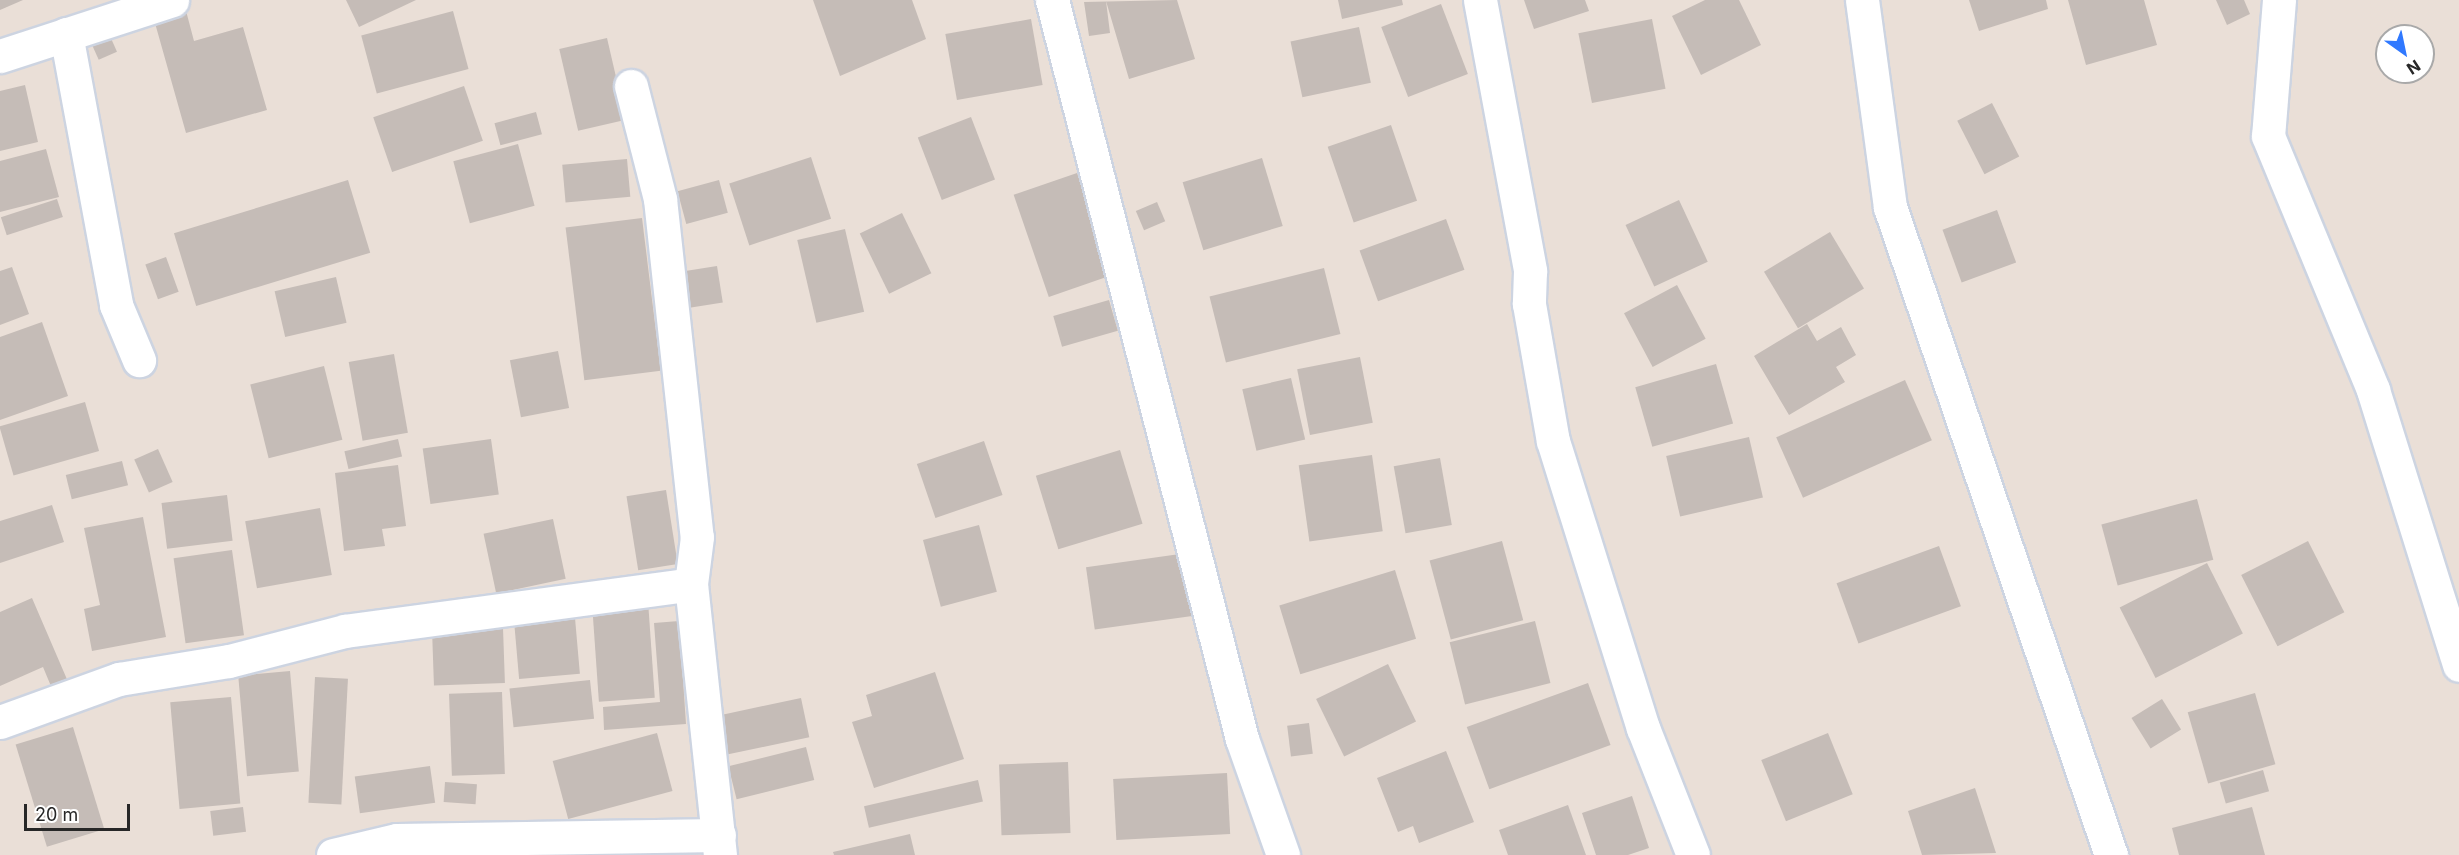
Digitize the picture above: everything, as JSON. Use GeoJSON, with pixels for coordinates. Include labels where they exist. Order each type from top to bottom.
{"type":"FeatureCollection","features":[{"type":"Feature","properties":{"kind":"street"},"geometry":{"type":"LineString","coordinates":[[0,56],[172,0]]}},
{"type":"Feature","properties":{"kind":"street"},"geometry":{"type":"LineString","coordinates":[[1052,0],[1242,739],[1283,855]]}},
{"type":"Feature","properties":{"kind":"street"},"geometry":{"type":"LineString","coordinates":[[1480,0],[1530,271],[1529,304],[1553,441],[1643,728],[1693,855]]}},
{"type":"Feature","properties":{"kind":"street"},"geometry":{"type":"LineString","coordinates":[[1862,0],[1890,207],[2111,855]]}},
{"type":"Feature","properties":{"kind":"street"},"geometry":{"type":"LineString","coordinates":[[2278,0],[2268,136],[2373,390],[2459,665]]}},
{"type":"Feature","properties":{"kind":"street"},"geometry":{"type":"LineString","coordinates":[[66,34],[116,305],[139,360]]}},
{"type":"Feature","properties":{"kind":"street"},"geometry":{"type":"LineString","coordinates":[[333,855],[397,840],[720,845],[691,584],[697,537],[660,199],[632,86]]}},
{"type":"Feature","properties":{"kind":"street"},"geometry":{"type":"LineString","coordinates":[[0,722],[119,679],[229,661],[345,631],[691,584]]}},
{"type":"Feature","properties":{"kind":"building"},"geometry":{"type":"Polygon","coordinates":[[[0,0],[23,0],[0,10],[0,0]]]}},
{"type":"Feature","properties":{"kind":"building"},"geometry":{"type":"Polygon","coordinates":[[[346,0],[416,0],[359,27],[346,0]]]}},
{"type":"Feature","properties":{"kind":"building"},"geometry":{"type":"Polygon","coordinates":[[[813,0],[912,0],[926,39],[840,76],[813,0]]]}},
{"type":"Feature","properties":{"kind":"building"},"geometry":{"type":"Polygon","coordinates":[[[1177,0],[1195,59],[1129,79],[1106,2],[1177,0]]]}},
{"type":"Feature","properties":{"kind":"building"},"geometry":{"type":"Polygon","coordinates":[[[1338,0],[1402,0],[1403,5],[1342,19],[1338,0]]]}},
{"type":"Feature","properties":{"kind":"building"},"geometry":{"type":"Polygon","coordinates":[[[1524,0],[1585,0],[1589,11],[1534,29],[1524,0]]]}},
{"type":"Feature","properties":{"kind":"building"},"geometry":{"type":"Polygon","coordinates":[[[1705,0],[1739,0],[1761,45],[1701,75],[1672,16],[1705,0]]]}},
{"type":"Feature","properties":{"kind":"building"},"geometry":{"type":"Polygon","coordinates":[[[1969,0],[2046,0],[2048,9],[1979,31],[1969,0]]]}},
{"type":"Feature","properties":{"kind":"building"},"geometry":{"type":"Polygon","coordinates":[[[2068,0],[2144,0],[2157,45],[2086,65],[2068,0]]]}},
{"type":"Feature","properties":{"kind":"building"},"geometry":{"type":"Polygon","coordinates":[[[2216,0],[2244,0],[2250,14],[2227,25],[2216,0]]]}},
{"type":"Feature","properties":{"kind":"building"},"geometry":{"type":"Polygon","coordinates":[[[1084,2],[1106,2],[1110,33],[1089,36],[1084,2]]]}},
{"type":"Feature","properties":{"kind":"building"},"geometry":{"type":"Polygon","coordinates":[[[1441,4],[1468,74],[1408,97],[1381,27],[1441,4]]]}},
{"type":"Feature","properties":{"kind":"building"},"geometry":{"type":"Polygon","coordinates":[[[185,7],[194,41],[243,27],[267,110],[186,133],[153,16],[185,7]]]}},
{"type":"Feature","properties":{"kind":"building"},"geometry":{"type":"Polygon","coordinates":[[[453,11],[469,69],[377,94],[361,36],[453,11]]]}},
{"type":"Feature","properties":{"kind":"building"},"geometry":{"type":"Polygon","coordinates":[[[1031,19],[1043,85],[957,100],[945,34],[1031,19]]]}},
{"type":"Feature","properties":{"kind":"building"},"geometry":{"type":"Polygon","coordinates":[[[1652,19],[1666,89],[1592,103],[1578,33],[1652,19]]]}},
{"type":"Feature","properties":{"kind":"building"},"geometry":{"type":"Polygon","coordinates":[[[106,27],[117,52],[99,60],[88,35],[106,27]]]}},
{"type":"Feature","properties":{"kind":"building"},"geometry":{"type":"Polygon","coordinates":[[[1359,27],[1371,83],[1302,97],[1291,42],[1359,27]]]}},
{"type":"Feature","properties":{"kind":"building"},"geometry":{"type":"Polygon","coordinates":[[[607,38],[626,120],[578,131],[559,49],[607,38]]]}},
{"type":"Feature","properties":{"kind":"building"},"geometry":{"type":"Polygon","coordinates":[[[25,85],[38,142],[0,151],[0,91],[25,85]]]}},
{"type":"Feature","properties":{"kind":"building"},"geometry":{"type":"Polygon","coordinates":[[[464,86],[483,141],[392,172],[373,117],[464,86]]]}},
{"type":"Feature","properties":{"kind":"building"},"geometry":{"type":"Polygon","coordinates":[[[1992,103],[2019,156],[1984,174],[1957,121],[1992,103]]]}},
{"type":"Feature","properties":{"kind":"building"},"geometry":{"type":"Polygon","coordinates":[[[536,112],[542,134],[500,145],[494,123],[536,112]]]}},
{"type":"Feature","properties":{"kind":"building"},"geometry":{"type":"Polygon","coordinates":[[[971,117],[995,180],[942,200],[918,137],[971,117]]]}},
{"type":"Feature","properties":{"kind":"building"},"geometry":{"type":"Polygon","coordinates":[[[1391,125],[1417,201],[1354,222],[1328,147],[1391,125]]]}},
{"type":"Feature","properties":{"kind":"building"},"geometry":{"type":"Polygon","coordinates":[[[518,144],[535,206],[470,223],[453,161],[518,144]]]}},
{"type":"Feature","properties":{"kind":"building"},"geometry":{"type":"Polygon","coordinates":[[[46,149],[59,197],[0,212],[0,161],[46,149]]]}},
{"type":"Feature","properties":{"kind":"building"},"geometry":{"type":"Polygon","coordinates":[[[811,157],[831,219],[749,245],[729,184],[811,157]]]}},
{"type":"Feature","properties":{"kind":"building"},"geometry":{"type":"Polygon","coordinates":[[[1262,158],[1283,226],[1203,250],[1183,182],[1262,158]]]}},
{"type":"Feature","properties":{"kind":"building"},"geometry":{"type":"Polygon","coordinates":[[[627,159],[630,197],[566,203],[562,165],[627,159]]]}},
{"type":"Feature","properties":{"kind":"building"},"geometry":{"type":"Polygon","coordinates":[[[1077,173],[1112,275],[1049,297],[1014,195],[1077,173]]]}},
{"type":"Feature","properties":{"kind":"building"},"geometry":{"type":"Polygon","coordinates":[[[348,180],[370,253],[196,306],[174,233],[348,180]]]}},
{"type":"Feature","properties":{"kind":"building"},"geometry":{"type":"Polygon","coordinates":[[[719,180],[728,213],[686,224],[677,191],[719,180]]]}},
{"type":"Feature","properties":{"kind":"building"},"geometry":{"type":"Polygon","coordinates":[[[57,199],[63,217],[7,235],[1,217],[57,199]]]}},
{"type":"Feature","properties":{"kind":"building"},"geometry":{"type":"Polygon","coordinates":[[[1679,200],[1708,262],[1654,287],[1626,225],[1679,200]]]}},
{"type":"Feature","properties":{"kind":"building"},"geometry":{"type":"Polygon","coordinates":[[[1157,202],[1165,221],[1144,230],[1136,211],[1157,202]]]}},
{"type":"Feature","properties":{"kind":"building"},"geometry":{"type":"Polygon","coordinates":[[[1997,210],[2016,263],[1962,282],[1942,230],[1997,210]]]}},
{"type":"Feature","properties":{"kind":"building"},"geometry":{"type":"Polygon","coordinates":[[[902,213],[931,273],[889,294],[860,234],[902,213]]]}},
{"type":"Feature","properties":{"kind":"building"},"geometry":{"type":"Polygon","coordinates":[[[642,218],[661,371],[584,380],[566,227],[642,218]]]}},
{"type":"Feature","properties":{"kind":"building"},"geometry":{"type":"Polygon","coordinates":[[[1446,219],[1464,270],[1378,301],[1360,250],[1446,219]]]}},
{"type":"Feature","properties":{"kind":"building"},"geometry":{"type":"Polygon","coordinates":[[[845,229],[864,312],[816,323],[797,240],[845,229]]]}},
{"type":"Feature","properties":{"kind":"building"},"geometry":{"type":"Polygon","coordinates":[[[1830,232],[1864,289],[1798,328],[1764,272],[1830,232]]]}},
{"type":"Feature","properties":{"kind":"building"},"geometry":{"type":"Polygon","coordinates":[[[166,257],[179,292],[158,299],[145,265],[166,257]]]}},
{"type":"Feature","properties":{"kind":"building"},"geometry":{"type":"Polygon","coordinates":[[[717,266],[723,303],[683,309],[677,272],[717,266]]]}},
{"type":"Feature","properties":{"kind":"building"},"geometry":{"type":"Polygon","coordinates":[[[12,267],[29,314],[0,325],[0,271],[12,267]]]}},
{"type":"Feature","properties":{"kind":"building"},"geometry":{"type":"Polygon","coordinates":[[[1324,268],[1340,334],[1226,363],[1210,297],[1324,268]]]}},
{"type":"Feature","properties":{"kind":"building"},"geometry":{"type":"Polygon","coordinates":[[[336,277],[347,323],[285,337],[275,291],[336,277]]]}},
{"type":"Feature","properties":{"kind":"building"},"geometry":{"type":"Polygon","coordinates":[[[1677,285],[1706,339],[1653,367],[1624,313],[1677,285]]]}},
{"type":"Feature","properties":{"kind":"building"},"geometry":{"type":"Polygon","coordinates":[[[1109,300],[1118,331],[1062,347],[1053,316],[1109,300]]]}},
{"type":"Feature","properties":{"kind":"building"},"geometry":{"type":"Polygon","coordinates":[[[42,322],[68,396],[0,420],[0,337],[42,322]]]}},
{"type":"Feature","properties":{"kind":"building"},"geometry":{"type":"Polygon","coordinates":[[[1807,324],[1817,341],[1841,327],[1856,355],[1836,367],[1845,382],[1789,415],[1754,356],[1807,324]]]}},
{"type":"Feature","properties":{"kind":"building"},"geometry":{"type":"Polygon","coordinates":[[[558,351],[569,408],[521,417],[510,360],[558,351]]]}},
{"type":"Feature","properties":{"kind":"building"},"geometry":{"type":"Polygon","coordinates":[[[394,354],[408,433],[363,441],[349,362],[394,354]]]}},
{"type":"Feature","properties":{"kind":"building"},"geometry":{"type":"Polygon","coordinates":[[[1360,357],[1373,423],[1310,435],[1297,369],[1360,357]]]}},
{"type":"Feature","properties":{"kind":"building"},"geometry":{"type":"Polygon","coordinates":[[[1716,364],[1733,424],[1652,447],[1635,387],[1716,364]]]}},
{"type":"Feature","properties":{"kind":"building"},"geometry":{"type":"Polygon","coordinates":[[[324,366],[342,440],[269,458],[250,384],[324,366]]]}},
{"type":"Feature","properties":{"kind":"building"},"geometry":{"type":"Polygon","coordinates":[[[1291,378],[1305,439],[1256,451],[1242,389],[1291,378]]]}},
{"type":"Feature","properties":{"kind":"building"},"geometry":{"type":"Polygon","coordinates":[[[1905,380],[1932,440],[1803,498],[1776,437],[1905,380]]]}},
{"type":"Feature","properties":{"kind":"building"},"geometry":{"type":"Polygon","coordinates":[[[85,402],[99,451],[14,476],[0,426],[85,402]]]}},
{"type":"Feature","properties":{"kind":"building"},"geometry":{"type":"Polygon","coordinates":[[[1749,437],[1763,497],[1680,517],[1666,456],[1749,437]]]}},
{"type":"Feature","properties":{"kind":"building"},"geometry":{"type":"Polygon","coordinates":[[[398,439],[402,457],[348,469],[344,451],[398,439]]]}},
{"type":"Feature","properties":{"kind":"building"},"geometry":{"type":"Polygon","coordinates":[[[491,439],[499,494],[430,504],[423,449],[491,439]]]}},
{"type":"Feature","properties":{"kind":"building"},"geometry":{"type":"Polygon","coordinates":[[[984,441],[1003,495],[935,518],[917,464],[984,441]]]}},
{"type":"Feature","properties":{"kind":"building"},"geometry":{"type":"Polygon","coordinates":[[[158,449],[173,482],[149,492],[134,460],[158,449]]]}},
{"type":"Feature","properties":{"kind":"building"},"geometry":{"type":"Polygon","coordinates":[[[1120,450],[1143,524],[1058,549],[1036,476],[1120,450]]]}},
{"type":"Feature","properties":{"kind":"building"},"geometry":{"type":"Polygon","coordinates":[[[1372,455],[1383,531],[1309,542],[1299,465],[1372,455]]]}},
{"type":"Feature","properties":{"kind":"building"},"geometry":{"type":"Polygon","coordinates":[[[1440,458],[1452,525],[1406,533],[1394,466],[1440,458]]]}},
{"type":"Feature","properties":{"kind":"building"},"geometry":{"type":"Polygon","coordinates":[[[122,461],[128,485],[72,499],[66,475],[122,461]]]}},
{"type":"Feature","properties":{"kind":"building"},"geometry":{"type":"Polygon","coordinates":[[[398,465],[406,526],[382,529],[385,546],[344,551],[335,473],[398,465]]]}},
{"type":"Feature","properties":{"kind":"building"},"geometry":{"type":"Polygon","coordinates":[[[666,490],[678,564],[638,570],[626,496],[666,490]]]}},
{"type":"Feature","properties":{"kind":"building"},"geometry":{"type":"Polygon","coordinates":[[[227,495],[233,541],[167,549],[161,503],[227,495]]]}},
{"type":"Feature","properties":{"kind":"building"},"geometry":{"type":"Polygon","coordinates":[[[2197,499],[2213,560],[2118,585],[2101,525],[2197,499]]]}},
{"type":"Feature","properties":{"kind":"building"},"geometry":{"type":"Polygon","coordinates":[[[52,505],[64,542],[0,563],[0,521],[52,505]]]}},
{"type":"Feature","properties":{"kind":"building"},"geometry":{"type":"Polygon","coordinates":[[[320,508],[332,575],[257,588],[245,521],[320,508]]]}},
{"type":"Feature","properties":{"kind":"building"},"geometry":{"type":"Polygon","coordinates":[[[143,517],[166,637],[92,651],[84,609],[100,605],[84,528],[143,517]]]}},
{"type":"Feature","properties":{"kind":"building"},"geometry":{"type":"Polygon","coordinates":[[[553,519],[566,579],[496,593],[484,534],[553,519]]]}},
{"type":"Feature","properties":{"kind":"building"},"geometry":{"type":"Polygon","coordinates":[[[979,525],[997,592],[941,607],[923,540],[979,525]]]}},
{"type":"Feature","properties":{"kind":"building"},"geometry":{"type":"Polygon","coordinates":[[[1502,541],[1523,620],[1451,640],[1430,560],[1502,541]]]}},
{"type":"Feature","properties":{"kind":"building"},"geometry":{"type":"Polygon","coordinates":[[[2308,541],[2344,612],[2277,646],[2241,575],[2308,541]]]}},
{"type":"Feature","properties":{"kind":"building"},"geometry":{"type":"Polygon","coordinates":[[[1939,546],[1961,606],[1858,643],[1837,583],[1939,546]]]}},
{"type":"Feature","properties":{"kind":"building"},"geometry":{"type":"Polygon","coordinates":[[[232,550],[244,635],[186,643],[174,558],[232,550]]]}},
{"type":"Feature","properties":{"kind":"building"},"geometry":{"type":"Polygon","coordinates":[[[1187,553],[1196,615],[1095,630],[1086,567],[1187,553]]]}},
{"type":"Feature","properties":{"kind":"building"},"geometry":{"type":"Polygon","coordinates":[[[2207,563],[2243,633],[2156,678],[2120,607],[2207,563]]]}},
{"type":"Feature","properties":{"kind":"building"},"geometry":{"type":"Polygon","coordinates":[[[1395,570],[1416,639],[1300,674],[1279,605],[1395,570]]]}},
{"type":"Feature","properties":{"kind":"building"},"geometry":{"type":"Polygon","coordinates":[[[32,598],[69,684],[53,691],[43,667],[0,686],[0,612],[32,598]]]}},
{"type":"Feature","properties":{"kind":"building"},"geometry":{"type":"Polygon","coordinates":[[[648,601],[655,698],[599,702],[592,605],[648,601]]]}},
{"type":"Feature","properties":{"kind":"building"},"geometry":{"type":"Polygon","coordinates":[[[575,618],[580,674],[519,679],[514,623],[575,618]]]}},
{"type":"Feature","properties":{"kind":"building"},"geometry":{"type":"Polygon","coordinates":[[[679,621],[686,724],[604,730],[603,707],[660,702],[654,623],[679,621]]]}},
{"type":"Feature","properties":{"kind":"building"},"geometry":{"type":"Polygon","coordinates":[[[1535,621],[1550,683],[1465,704],[1450,642],[1535,621]]]}},
{"type":"Feature","properties":{"kind":"building"},"geometry":{"type":"Polygon","coordinates":[[[503,628],[505,683],[434,685],[432,630],[503,628]]]}},
{"type":"Feature","properties":{"kind":"building"},"geometry":{"type":"Polygon","coordinates":[[[1388,664],[1416,722],[1344,757],[1316,699],[1388,664]]]}},
{"type":"Feature","properties":{"kind":"building"},"geometry":{"type":"Polygon","coordinates":[[[290,671],[299,772],[247,776],[238,676],[290,671]]]}},
{"type":"Feature","properties":{"kind":"building"},"geometry":{"type":"Polygon","coordinates":[[[935,672],[964,759],[874,788],[852,722],[872,716],[866,695],[935,672]]]}},
{"type":"Feature","properties":{"kind":"building"},"geometry":{"type":"Polygon","coordinates":[[[315,677],[348,679],[341,805],[308,803],[315,677]]]}},
{"type":"Feature","properties":{"kind":"building"},"geometry":{"type":"Polygon","coordinates":[[[590,680],[594,719],[514,727],[509,688],[590,680]]]}},
{"type":"Feature","properties":{"kind":"building"},"geometry":{"type":"Polygon","coordinates":[[[1588,683],[1611,745],[1489,789],[1467,727],[1588,683]]]}},
{"type":"Feature","properties":{"kind":"building"},"geometry":{"type":"Polygon","coordinates":[[[502,692],[505,774],[452,776],[449,694],[502,692]]]}},
{"type":"Feature","properties":{"kind":"building"},"geometry":{"type":"Polygon","coordinates":[[[2255,693],[2275,764],[2208,783],[2188,712],[2255,693]]]}},
{"type":"Feature","properties":{"kind":"building"},"geometry":{"type":"Polygon","coordinates":[[[231,697],[240,804],[180,809],[170,702],[231,697]]]}},
{"type":"Feature","properties":{"kind":"building"},"geometry":{"type":"Polygon","coordinates":[[[801,698],[809,737],[727,755],[719,715],[801,698]]]}},
{"type":"Feature","properties":{"kind":"building"},"geometry":{"type":"Polygon","coordinates":[[[2162,699],[2181,730],[2151,749],[2131,718],[2162,699]]]}},
{"type":"Feature","properties":{"kind":"building"},"geometry":{"type":"Polygon","coordinates":[[[1309,723],[1313,754],[1291,756],[1287,726],[1309,723]]]}},
{"type":"Feature","properties":{"kind":"building"},"geometry":{"type":"Polygon","coordinates":[[[73,727],[104,829],[47,847],[16,745],[73,727]]]}},
{"type":"Feature","properties":{"kind":"building"},"geometry":{"type":"Polygon","coordinates":[[[657,733],[673,791],[568,819],[553,761],[657,733]]]}},
{"type":"Feature","properties":{"kind":"building"},"geometry":{"type":"Polygon","coordinates":[[[1828,733],[1853,794],[1786,821],[1761,760],[1828,733]]]}},
{"type":"Feature","properties":{"kind":"building"},"geometry":{"type":"Polygon","coordinates":[[[806,747],[814,780],[737,799],[728,766],[806,747]]]}},
{"type":"Feature","properties":{"kind":"building"},"geometry":{"type":"Polygon","coordinates":[[[1446,751],[1474,822],[1419,843],[1413,826],[1398,832],[1377,778],[1446,751]]]}},
{"type":"Feature","properties":{"kind":"building"},"geometry":{"type":"Polygon","coordinates":[[[1068,762],[1070,833],[1002,835],[999,764],[1068,762]]]}},
{"type":"Feature","properties":{"kind":"building"},"geometry":{"type":"Polygon","coordinates":[[[430,766],[435,803],[360,813],[355,777],[430,766]]]}},
{"type":"Feature","properties":{"kind":"building"},"geometry":{"type":"Polygon","coordinates":[[[2263,770],[2269,791],[2226,804],[2220,782],[2263,770]]]}},
{"type":"Feature","properties":{"kind":"building"},"geometry":{"type":"Polygon","coordinates":[[[1227,773],[1230,834],[1116,840],[1113,779],[1227,773]]]}},
{"type":"Feature","properties":{"kind":"building"},"geometry":{"type":"Polygon","coordinates":[[[978,780],[983,801],[869,828],[864,806],[978,780]]]}},
{"type":"Feature","properties":{"kind":"building"},"geometry":{"type":"Polygon","coordinates":[[[445,782],[477,784],[476,804],[444,802],[445,782]]]}},
{"type":"Feature","properties":{"kind":"building"},"geometry":{"type":"Polygon","coordinates":[[[1975,788],[1996,853],[1922,855],[1908,811],[1975,788]]]}},
{"type":"Feature","properties":{"kind":"building"},"geometry":{"type":"Polygon","coordinates":[[[1632,796],[1649,848],[1628,855],[1596,855],[1582,813],[1632,796]]]}},
{"type":"Feature","properties":{"kind":"building"},"geometry":{"type":"Polygon","coordinates":[[[1568,805],[1586,855],[1508,855],[1499,830],[1568,805]]]}},
{"type":"Feature","properties":{"kind":"building"},"geometry":{"type":"Polygon","coordinates":[[[243,807],[246,832],[213,836],[210,811],[243,807]]]}},
{"type":"Feature","properties":{"kind":"building"},"geometry":{"type":"Polygon","coordinates":[[[2252,807],[2265,855],[2179,855],[2172,828],[2252,807]]]}},
{"type":"Feature","properties":{"kind":"building"},"geometry":{"type":"Polygon","coordinates":[[[910,834],[915,855],[834,855],[833,852],[910,834]]]}}]}
